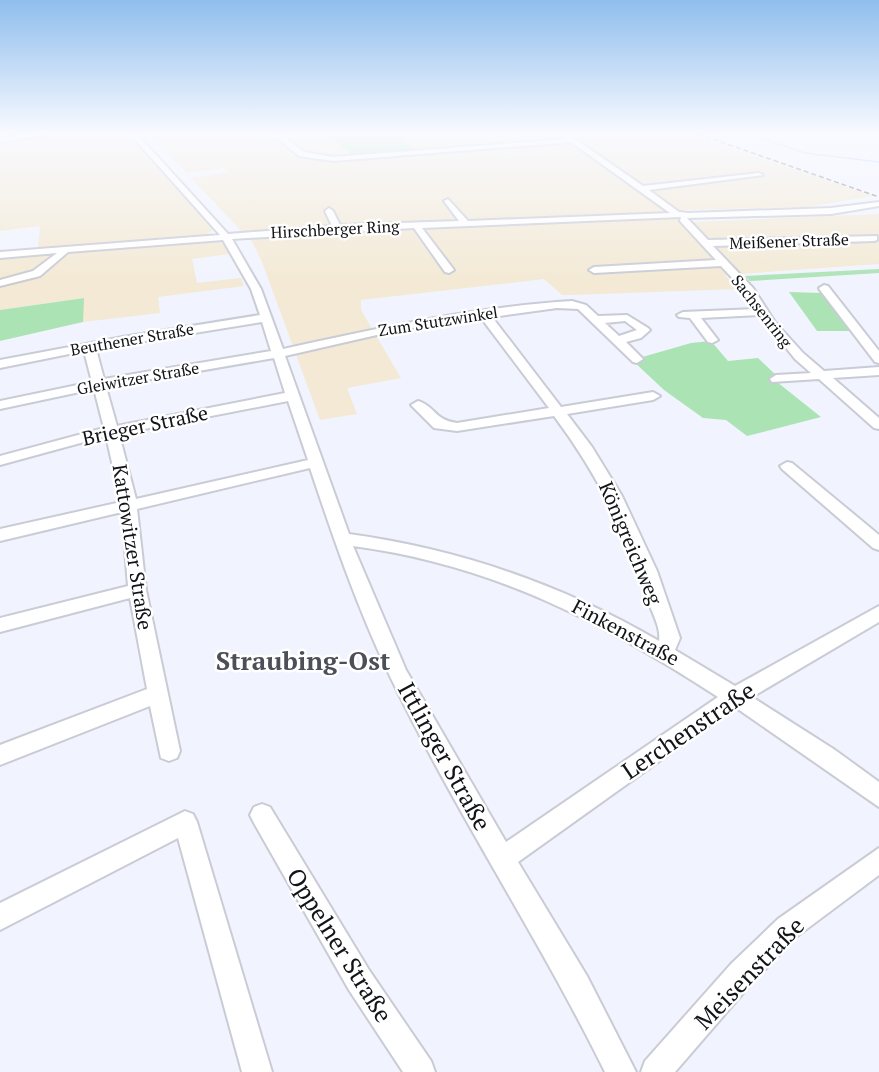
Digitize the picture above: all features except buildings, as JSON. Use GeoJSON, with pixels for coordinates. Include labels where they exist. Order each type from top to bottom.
{"type":"FeatureCollection","features":[{"type":"Feature","properties":{"kind":"street","name":"Ittlinger Straße"},"geometry":{"type":"LineString","coordinates":[[178,184],[225,237],[256,290],[276,354],[342,539],[397,670],[431,736],[577,986],[621,1072]]}},
{"type":"Feature","properties":{"kind":"street","name":"Ittlinger Straße"},"geometry":{"type":"LineString","coordinates":[[188,184],[237,236],[257,271],[256,290]]}},
{"type":"Feature","properties":{"kind":"street","name":"Sachsenring"},"geometry":{"type":"LineString","coordinates":[[634,184],[680,216],[749,290],[780,336],[818,375],[879,425]]}},
{"type":"Feature","properties":{"kind":"street"},"geometry":{"type":"LineString","coordinates":[[641,189],[683,184]]}},
{"type":"Feature","properties":{"kind":"street"},"geometry":{"type":"LineString","coordinates":[[448,201],[465,223]]}},
{"type":"Feature","properties":{"kind":"street","name":"Hirschberger Ring"},"geometry":{"type":"LineString","coordinates":[[0,255],[337,228],[831,211],[879,204]]}},
{"type":"Feature","properties":{"kind":"street"},"geometry":{"type":"LineString","coordinates":[[330,211],[337,228]]}},
{"type":"Feature","properties":{"kind":"street"},"geometry":{"type":"LineString","coordinates":[[417,225],[419,231],[449,270]]}},
{"type":"Feature","properties":{"kind":"street","name":"Meißener Straße"},"geometry":{"type":"LineString","coordinates":[[705,243],[874,238]]}},
{"type":"Feature","properties":{"kind":"street"},"geometry":{"type":"LineString","coordinates":[[0,284],[41,273],[50,267],[66,249]]}},
{"type":"Feature","properties":{"kind":"street"},"geometry":{"type":"LineString","coordinates":[[594,270],[724,263]]}},
{"type":"Feature","properties":{"kind":"street"},"geometry":{"type":"LineString","coordinates":[[824,288],[879,359]]}},
{"type":"Feature","properties":{"kind":"street","name":"Zum Stutzwinkel"},"geometry":{"type":"LineString","coordinates":[[276,354],[377,331],[483,313],[572,304],[582,307],[637,359]]}},
{"type":"Feature","properties":{"kind":"street"},"geometry":{"type":"LineString","coordinates":[[712,340],[688,314],[762,312]]}},
{"type":"Feature","properties":{"kind":"street","name":"Königreichweg"},"geometry":{"type":"LineString","coordinates":[[483,313],[585,447],[614,496],[648,571],[670,638],[665,652]]}},
{"type":"Feature","properties":{"kind":"street","name":"Beuthener Straße"},"geometry":{"type":"LineString","coordinates":[[0,364],[88,346],[265,318]]}},
{"type":"Feature","properties":{"kind":"street"},"geometry":{"type":"LineString","coordinates":[[596,320],[627,318],[644,330],[638,336],[617,340]]}},
{"type":"Feature","properties":{"kind":"street","name":"Kattowitzer Straße"},"geometry":{"type":"LineString","coordinates":[[88,346],[112,430],[129,506],[137,590],[169,751]]}},
{"type":"Feature","properties":{"kind":"street","name":"Gleiwitzer Straße"},"geometry":{"type":"LineString","coordinates":[[0,405],[100,384],[276,354]]}},
{"type":"Feature","properties":{"kind":"street"},"geometry":{"type":"LineString","coordinates":[[776,379],[879,371]]}},
{"type":"Feature","properties":{"kind":"street","name":"Brieger Straße"},"geometry":{"type":"LineString","coordinates":[[0,461],[112,430],[291,396]]}},
{"type":"Feature","properties":{"kind":"street"},"geometry":{"type":"LineString","coordinates":[[418,405],[439,425],[448,427],[653,396]]}},
{"type":"Feature","properties":{"kind":"street"},"geometry":{"type":"LineString","coordinates":[[0,535],[314,463]]}},
{"type":"Feature","properties":{"kind":"street"},"geometry":{"type":"LineString","coordinates":[[787,466],[879,544]]}},
{"type":"Feature","properties":{"kind":"street","name":"Finkenstraße"},"geometry":{"type":"LineString","coordinates":[[342,539],[413,548],[468,561],[553,593],[665,652],[820,751],[879,796]]}},
{"type":"Feature","properties":{"kind":"street"},"geometry":{"type":"LineString","coordinates":[[0,625],[137,590]]}},
{"type":"Feature","properties":{"kind":"street","name":"Lerchenstraße"},"geometry":{"type":"LineString","coordinates":[[503,858],[735,696],[879,613]]}},
{"type":"Feature","properties":{"kind":"street"},"geometry":{"type":"LineString","coordinates":[[0,756],[159,693]]}},
{"type":"Feature","properties":{"kind":"street","name":"Oppelner Straße"},"geometry":{"type":"LineString","coordinates":[[262,815],[359,980],[420,1072]]}},
{"type":"Feature","properties":{"kind":"street"},"geometry":{"type":"LineString","coordinates":[[0,917],[185,822],[257,1072]]}},
{"type":"Feature","properties":{"kind":"street","name":"Meisenstraße"},"geometry":{"type":"LineString","coordinates":[[656,1072],[741,974],[787,928],[879,860]]}},
{"type":"Feature","properties":{"kind":"shaded area"},"geometry":{"type":"Polygon","coordinates":[[[0,184],[172,184],[213,230],[204,235],[38,249],[40,226],[0,231],[0,184]]]}},
{"type":"Feature","properties":{"kind":"shaded area"},"geometry":{"type":"Polygon","coordinates":[[[197,184],[837,184],[873,196],[806,207],[685,210],[693,222],[879,214],[879,264],[725,275],[738,289],[562,295],[544,279],[361,300],[361,310],[401,378],[347,388],[357,414],[320,420],[262,262],[252,242],[197,184]]]}},
{"type":"Feature","properties":{"kind":"shaded area"},"geometry":{"type":"Polygon","coordinates":[[[215,241],[223,243],[230,254],[192,259],[197,283],[241,278],[244,286],[158,297],[160,313],[83,322],[83,298],[0,310],[0,258],[215,241]]]}},
{"type":"Feature","properties":{"kind":"green space"},"geometry":{"type":"Polygon","coordinates":[[[879,269],[879,273],[750,281],[745,276],[879,269]]]}},
{"type":"Feature","properties":{"kind":"green space"},"geometry":{"type":"Polygon","coordinates":[[[789,292],[821,293],[853,331],[817,331],[789,292]]]}},
{"type":"Feature","properties":{"kind":"green space"},"geometry":{"type":"Polygon","coordinates":[[[84,298],[83,322],[0,341],[0,310],[84,298]]]}},
{"type":"Feature","properties":{"kind":"green space"},"geometry":{"type":"Polygon","coordinates":[[[711,341],[728,361],[758,358],[778,377],[772,378],[821,417],[747,436],[726,420],[703,418],[664,390],[632,360],[691,343],[711,341]]]}},
{"type":"Feature","properties":{"kind":"railway"},"geometry":{"type":"LineString","coordinates":[[842,184],[879,197]]}},
{"type":"Feature","properties":{"kind":"district","name":"Straubing-Ost"},"geometry":{"type":"Point","coordinates":[303,660]}}]}
